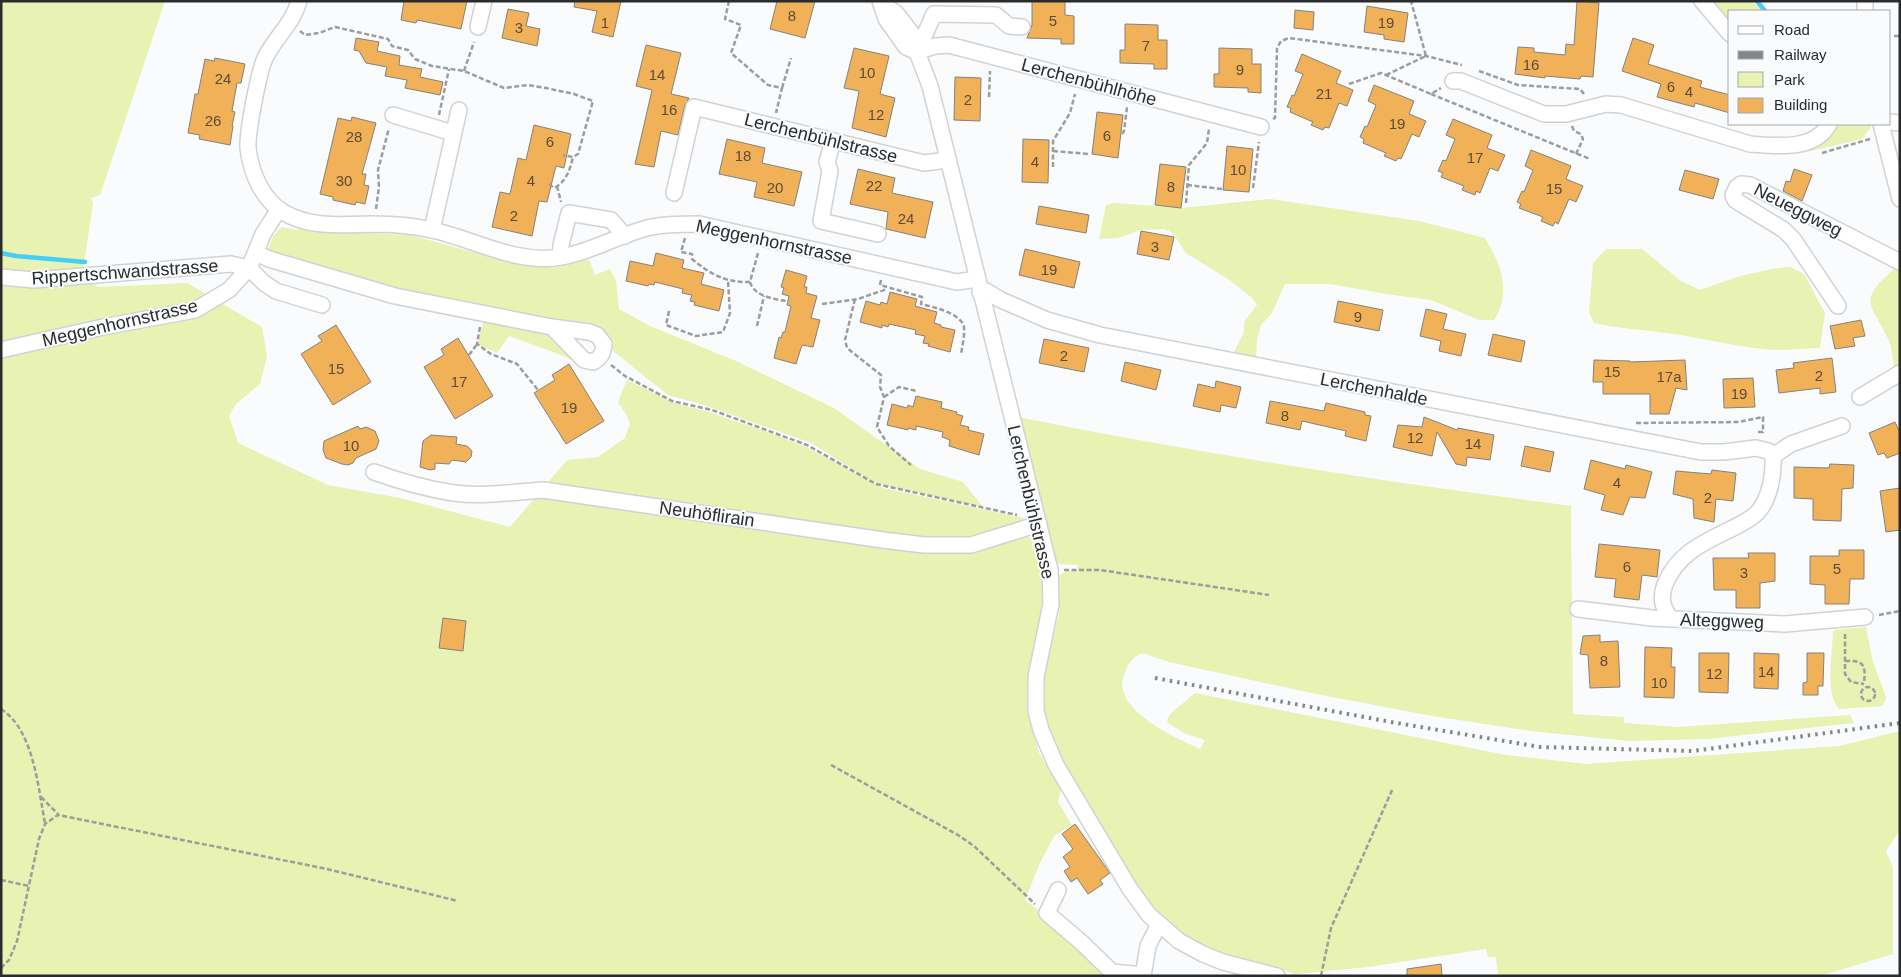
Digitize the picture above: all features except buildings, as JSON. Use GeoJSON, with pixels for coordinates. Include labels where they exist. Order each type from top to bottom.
{"type":"FeatureCollection","features":[{"type":"Feature","properties":{"kind":"street","name":"Meggenhornstrasse"},"geometry":{"type":"LineString","coordinates":[[299,1],[290,22],[266,56],[261,70],[248,138],[254,174],[262,191],[279,209],[292,217],[318,223],[350,226],[374,224],[432,230],[512,254],[538,258],[560,257],[650,228],[679,224],[699,224],[957,282],[979,285]]}},
{"type":"Feature","properties":{"kind":"street"},"geometry":{"type":"LineString","coordinates":[[478,27],[484,1]]}},
{"type":"Feature","properties":{"kind":"street"},"geometry":{"type":"LineString","coordinates":[[1702,1],[1728,32]]}},
{"type":"Feature","properties":{"kind":"street","name":"Lerchenbühlstrasse"},"geometry":{"type":"LineString","coordinates":[[881,3],[886,19],[906,47],[917,52],[930,86],[1050,570],[1051,604],[1036,677],[1036,711],[1041,730],[1056,765],[1090,825],[1130,889],[1149,914],[1179,941],[1203,954],[1223,962],[1277,976]]}},
{"type":"Feature","properties":{"kind":"street"},"geometry":{"type":"LineString","coordinates":[[917,52],[934,14],[996,15],[1009,26],[1022,27]]}},
{"type":"Feature","properties":{"kind":"street","name":"Lerchenbühlhöhe"},"geometry":{"type":"LineString","coordinates":[[917,52],[935,46],[950,45],[1263,130]]}},
{"type":"Feature","properties":{"kind":"street"},"geometry":{"type":"LineString","coordinates":[[1452,81],[1461,81],[1544,114],[1566,114],[1606,104],[1620,105],[1750,144],[1769,146],[1804,142],[1822,134],[1828,125]]}},
{"type":"Feature","properties":{"kind":"street","name":"Lerchenbühlstrasse"},"geometry":{"type":"LineString","coordinates":[[674,193],[694,107],[924,163],[947,160]]}},
{"type":"Feature","properties":{"kind":"street"},"geometry":{"type":"LineString","coordinates":[[432,230],[459,110]]}},
{"type":"Feature","properties":{"kind":"street"},"geometry":{"type":"LineString","coordinates":[[393,115],[453,133]]}},
{"type":"Feature","properties":{"kind":"street"},"geometry":{"type":"LineString","coordinates":[[1881,125],[1900,199]]}},
{"type":"Feature","properties":{"kind":"street"},"geometry":{"type":"LineString","coordinates":[[833,141],[827,162],[830,171],[820,221],[878,234]]}},
{"type":"Feature","properties":{"kind":"street","name":"Neueggweg"},"geometry":{"type":"LineString","coordinates":[[1838,306],[1794,239],[1784,230],[1735,200],[1733,196],[1737,187],[1746,183],[1750,184],[1900,262]]}},
{"type":"Feature","properties":{"kind":"street","name":"Meggenhornstrasse"},"geometry":{"type":"LineString","coordinates":[[1,350],[104,327],[195,310],[229,290],[249,268],[268,224],[279,209]]}},
{"type":"Feature","properties":{"kind":"street"},"geometry":{"type":"LineString","coordinates":[[560,257],[569,213],[611,220],[624,236]]}},
{"type":"Feature","properties":{"kind":"street"},"geometry":{"type":"LineString","coordinates":[[256,253],[269,259],[395,296],[597,335],[604,344],[602,355],[593,362],[584,360],[552,327]]}},
{"type":"Feature","properties":{"kind":"street","name":"Rippertschwandstrasse"},"geometry":{"type":"LineString","coordinates":[[1,277],[34,280],[231,264],[249,268]]}},
{"type":"Feature","properties":{"kind":"street"},"geometry":{"type":"LineString","coordinates":[[249,268],[276,292],[322,306]]}},
{"type":"Feature","properties":{"kind":"street","name":"Lerchenhalde"},"geometry":{"type":"LineString","coordinates":[[979,285],[999,299],[1047,320],[1100,335],[1701,452],[1724,452],[1756,448],[1768,450],[1773,456]]}},
{"type":"Feature","properties":{"kind":"street"},"geometry":{"type":"LineString","coordinates":[[1860,397],[1900,373]]}},
{"type":"Feature","properties":{"kind":"street"},"geometry":{"type":"LineString","coordinates":[[1671,619],[1664,610],[1662,594],[1678,562],[1695,547],[1757,513],[1766,498],[1774,470],[1773,456],[1791,444],[1842,426]]}},
{"type":"Feature","properties":{"kind":"street","name":"Neuhöflirain"},"geometry":{"type":"LineString","coordinates":[[374,472],[396,480],[455,493],[487,494],[543,490],[924,545],[970,545],[1039,524]]}},
{"type":"Feature","properties":{"kind":"street","name":"Alteggweg"},"geometry":{"type":"LineString","coordinates":[[1578,609],[1671,619],[1785,624],[1865,617]]}},
{"type":"Feature","properties":{"kind":"street"},"geometry":{"type":"LineString","coordinates":[[1058,890],[1047,913],[1075,936],[1112,972],[1143,975],[1148,946],[1159,924]]}},
{"type":"Feature","properties":{"kind":"path"},"geometry":{"type":"LineString","coordinates":[[729,1],[725,19],[741,25],[731,53],[768,85],[782,88]]}},
{"type":"Feature","properties":{"kind":"path"},"geometry":{"type":"LineString","coordinates":[[1411,1],[1426,56]]}},
{"type":"Feature","properties":{"kind":"path"},"geometry":{"type":"LineString","coordinates":[[290,22],[305,35],[319,33],[335,27],[388,39],[392,46],[408,50],[415,59],[432,66],[464,71],[504,88],[528,85],[574,94],[592,101],[580,148],[578,154],[573,157],[570,172],[560,185],[554,188],[549,184]]}},
{"type":"Feature","properties":{"kind":"path"},"geometry":{"type":"LineString","coordinates":[[464,71],[478,27]]}},
{"type":"Feature","properties":{"kind":"path"},"geometry":{"type":"LineString","coordinates":[[1894,36],[1900,36]]}},
{"type":"Feature","properties":{"kind":"path"},"geometry":{"type":"LineString","coordinates":[[1253,188],[1263,130],[1275,118],[1277,48],[1281,41],[1290,38],[1426,56],[1466,66]]}},
{"type":"Feature","properties":{"kind":"path"},"geometry":{"type":"LineString","coordinates":[[1386,75],[1426,56]]}},
{"type":"Feature","properties":{"kind":"path"},"geometry":{"type":"LineString","coordinates":[[779,99],[791,58]]}},
{"type":"Feature","properties":{"kind":"path"},"geometry":{"type":"LineString","coordinates":[[444,118],[439,116],[449,68]]}},
{"type":"Feature","properties":{"kind":"path"},"geometry":{"type":"LineString","coordinates":[[1474,69],[1518,85],[1580,89],[1590,107]]}},
{"type":"Feature","properties":{"kind":"path"},"geometry":{"type":"LineString","coordinates":[[989,97],[990,71]]}},
{"type":"Feature","properties":{"kind":"path"},"geometry":{"type":"LineString","coordinates":[[1349,84],[1379,73],[1386,75],[1590,159]]}},
{"type":"Feature","properties":{"kind":"path"},"geometry":{"type":"LineString","coordinates":[[1431,94],[1452,81]]}},
{"type":"Feature","properties":{"kind":"path"},"geometry":{"type":"LineString","coordinates":[[1053,167],[1053,141],[1070,113],[1072,103]]}},
{"type":"Feature","properties":{"kind":"path"},"geometry":{"type":"LineString","coordinates":[[1122,134],[1124,132],[1127,107]]}},
{"type":"Feature","properties":{"kind":"path"},"geometry":{"type":"LineString","coordinates":[[375,216],[379,187],[378,170],[393,115]]}},
{"type":"Feature","properties":{"kind":"path"},"geometry":{"type":"LineString","coordinates":[[1574,131],[1581,134],[1583,139],[1576,154]]}},
{"type":"Feature","properties":{"kind":"path"},"geometry":{"type":"LineString","coordinates":[[1186,203],[1189,165],[1207,143],[1209,132]]}},
{"type":"Feature","properties":{"kind":"path"},"geometry":{"type":"LineString","coordinates":[[1053,151],[1089,154]]}},
{"type":"Feature","properties":{"kind":"path"},"geometry":{"type":"LineString","coordinates":[[563,154],[573,157]]}},
{"type":"Feature","properties":{"kind":"path"},"geometry":{"type":"LineString","coordinates":[[1187,185],[1222,189]]}},
{"type":"Feature","properties":{"kind":"path"},"geometry":{"type":"LineString","coordinates":[[685,236],[681,252],[692,254],[692,259],[700,266],[728,280],[750,282]]}},
{"type":"Feature","properties":{"kind":"path"},"geometry":{"type":"LineString","coordinates":[[759,249],[750,282],[754,289],[764,296],[786,301]]}},
{"type":"Feature","properties":{"kind":"path"},"geometry":{"type":"LineString","coordinates":[[669,312],[666,325],[696,336],[723,332],[730,313],[728,280]]}},
{"type":"Feature","properties":{"kind":"path"},"geometry":{"type":"LineString","coordinates":[[880,285],[922,297],[921,304],[940,309],[958,318],[964,326],[961,355]]}},
{"type":"Feature","properties":{"kind":"path"},"geometry":{"type":"LineString","coordinates":[[822,304],[855,299],[884,290],[884,287]]}},
{"type":"Feature","properties":{"kind":"path"},"geometry":{"type":"LineString","coordinates":[[757,326],[764,296]]}},
{"type":"Feature","properties":{"kind":"path"},"geometry":{"type":"LineString","coordinates":[[855,299],[845,340],[848,348],[881,375],[880,387],[884,397],[876,427],[889,446],[911,465]]}},
{"type":"Feature","properties":{"kind":"path"},"geometry":{"type":"LineString","coordinates":[[469,355],[477,344],[483,313]]}},
{"type":"Feature","properties":{"kind":"path"},"geometry":{"type":"LineString","coordinates":[[477,344],[491,354],[517,364],[538,390]]}},
{"type":"Feature","properties":{"kind":"path"},"geometry":{"type":"LineString","coordinates":[[602,355],[616,370],[625,376],[672,401],[712,410],[807,445],[876,484],[896,490],[1024,517]]}},
{"type":"Feature","properties":{"kind":"path"},"geometry":{"type":"LineString","coordinates":[[884,397],[899,387],[917,391]]}},
{"type":"Feature","properties":{"kind":"path"},"geometry":{"type":"LineString","coordinates":[[1634,423],[1739,422],[1763,417],[1763,432],[1756,432]]}},
{"type":"Feature","properties":{"kind":"path"},"geometry":{"type":"LineString","coordinates":[[1050,570],[1100,570],[1269,595]]}},
{"type":"Feature","properties":{"kind":"path"},"geometry":{"type":"LineString","coordinates":[[1880,615],[1900,611]]}},
{"type":"Feature","properties":{"kind":"path"},"geometry":{"type":"LineString","coordinates":[[1845,628],[1845,661],[1845,674],[1851,682],[1864,686],[1872,688],[1875,690],[1876,694],[1872,700],[1862,698],[1864,686],[1864,667],[1862,664],[1857,661],[1845,661]]}},
{"type":"Feature","properties":{"kind":"path"},"geometry":{"type":"LineString","coordinates":[[1,709],[15,722],[27,740],[45,824],[39,839],[17,941],[9,960],[1,968]]}},
{"type":"Feature","properties":{"kind":"path"},"geometry":{"type":"LineString","coordinates":[[830,765],[958,835],[974,846],[1016,887],[1047,913]]}},
{"type":"Feature","properties":{"kind":"path"},"geometry":{"type":"LineString","coordinates":[[1322,976],[1331,928],[1392,788]]}},
{"type":"Feature","properties":{"kind":"path"},"geometry":{"type":"LineString","coordinates":[[40,796],[58,815],[327,869],[458,901]]}},
{"type":"Feature","properties":{"kind":"path"},"geometry":{"type":"LineString","coordinates":[[45,824],[58,815]]}},
{"type":"Feature","properties":{"kind":"path"},"geometry":{"type":"LineString","coordinates":[[1,880],[28,886]]}},
{"type":"Feature","properties":{"kind":"green space"},"geometry":{"type":"Polygon","coordinates":[[[1,1],[165,1],[100,195],[91,198],[93,204],[82,277],[99,287],[187,283],[262,327],[267,357],[260,384],[236,404],[229,416],[238,443],[328,485],[400,498],[510,527],[567,460],[598,457],[625,438],[630,424],[618,402],[627,380],[674,403],[709,412],[808,448],[883,488],[1024,518],[1023,522],[1016,527],[961,541],[931,543],[860,534],[861,540],[924,550],[959,549],[1026,537],[1031,538],[1040,569],[1044,606],[1028,674],[1028,709],[1039,753],[1061,790],[1058,802],[1072,825],[1054,836],[1039,865],[1025,900],[1058,925],[1111,976],[1,976],[1,1]]]}},
{"type":"Feature","properties":{"kind":"green space"},"geometry":{"type":"Polygon","coordinates":[[[1708,1],[1752,1],[1761,10],[1728,10],[1728,25],[1708,1]]]}},
{"type":"Feature","properties":{"kind":"green space"},"geometry":{"type":"Polygon","coordinates":[[[1839,125],[1871,125],[1862,139],[1807,152],[1805,148],[1826,140],[1839,125]]]}},
{"type":"Feature","properties":{"kind":"green space"},"geometry":{"type":"Polygon","coordinates":[[[1270,199],[1419,221],[1485,238],[1496,258],[1502,279],[1502,299],[1494,320],[1479,320],[1431,300],[1330,284],[1285,284],[1272,313],[1261,325],[1257,339],[1256,360],[1233,354],[1244,332],[1244,322],[1257,305],[1252,298],[1231,281],[1186,253],[1171,232],[1164,229],[1140,230],[1118,238],[1099,239],[1106,205],[1115,203],[1181,208],[1270,199]]]}},
{"type":"Feature","properties":{"kind":"green space"},"geometry":{"type":"Polygon","coordinates":[[[282,227],[297,230],[299,227],[313,230],[410,235],[520,265],[555,266],[589,259],[595,275],[610,269],[616,281],[619,309],[650,326],[736,361],[834,408],[920,469],[963,482],[983,507],[883,485],[870,480],[811,443],[704,405],[668,395],[608,347],[604,336],[396,293],[267,252],[273,236],[282,227]]]}},
{"type":"Feature","properties":{"kind":"green space"},"geometry":{"type":"Polygon","coordinates":[[[1606,249],[1642,249],[1681,281],[1700,290],[1737,277],[1771,269],[1791,267],[1804,274],[1825,313],[1820,348],[1765,349],[1594,323],[1589,313],[1593,263],[1606,249]]]}},
{"type":"Feature","properties":{"kind":"green space"},"geometry":{"type":"Polygon","coordinates":[[[1895,268],[1900,271],[1900,369],[1896,372],[1889,341],[1871,303],[1871,296],[1875,289],[1895,268]]]}},
{"type":"Feature","properties":{"kind":"green space"},"geometry":{"type":"Polygon","coordinates":[[[484,318],[548,330],[590,367],[591,370],[564,356],[509,336],[497,353],[478,344],[484,318]]]}},
{"type":"Feature","properties":{"kind":"green space"},"geometry":{"type":"Polygon","coordinates":[[[1018,417],[1294,466],[1571,506],[1573,714],[1624,717],[1624,723],[1678,727],[1850,715],[1854,723],[1708,739],[1629,741],[1531,731],[1432,716],[1311,693],[1169,662],[1142,653],[1131,661],[1125,672],[1122,685],[1126,698],[1146,720],[1200,749],[1205,740],[1186,734],[1168,723],[1167,720],[1170,714],[1195,693],[1506,755],[1586,764],[1839,746],[1900,731],[1900,830],[1886,851],[1893,868],[1893,954],[1820,976],[1498,976],[1496,957],[1488,957],[1486,949],[1368,967],[1296,974],[1208,949],[1186,937],[1154,909],[1135,883],[1062,762],[1051,737],[1044,708],[1044,689],[1045,671],[1059,614],[1060,593],[1058,576],[1067,571],[1078,570],[1077,565],[1059,564],[1056,562],[1018,417]]]}},
{"type":"Feature","properties":{"kind":"green space"},"geometry":{"type":"Polygon","coordinates":[[[1866,627],[1873,662],[1886,697],[1885,701],[1882,706],[1839,709],[1834,701],[1830,671],[1833,630],[1866,627]]]}},
{"type":"Feature","properties":{"kind":"waterway"},"geometry":{"type":"LineString","coordinates":[[1757,1],[1764,10]]}},
{"type":"Feature","properties":{"kind":"waterway"},"geometry":{"type":"LineString","coordinates":[[1,253],[85,262]]}},
{"type":"Feature","properties":{"kind":"railway"},"geometry":{"type":"LineString","coordinates":[[1155,678],[1391,722],[1540,747],[1693,751],[1900,723]]}}]}
